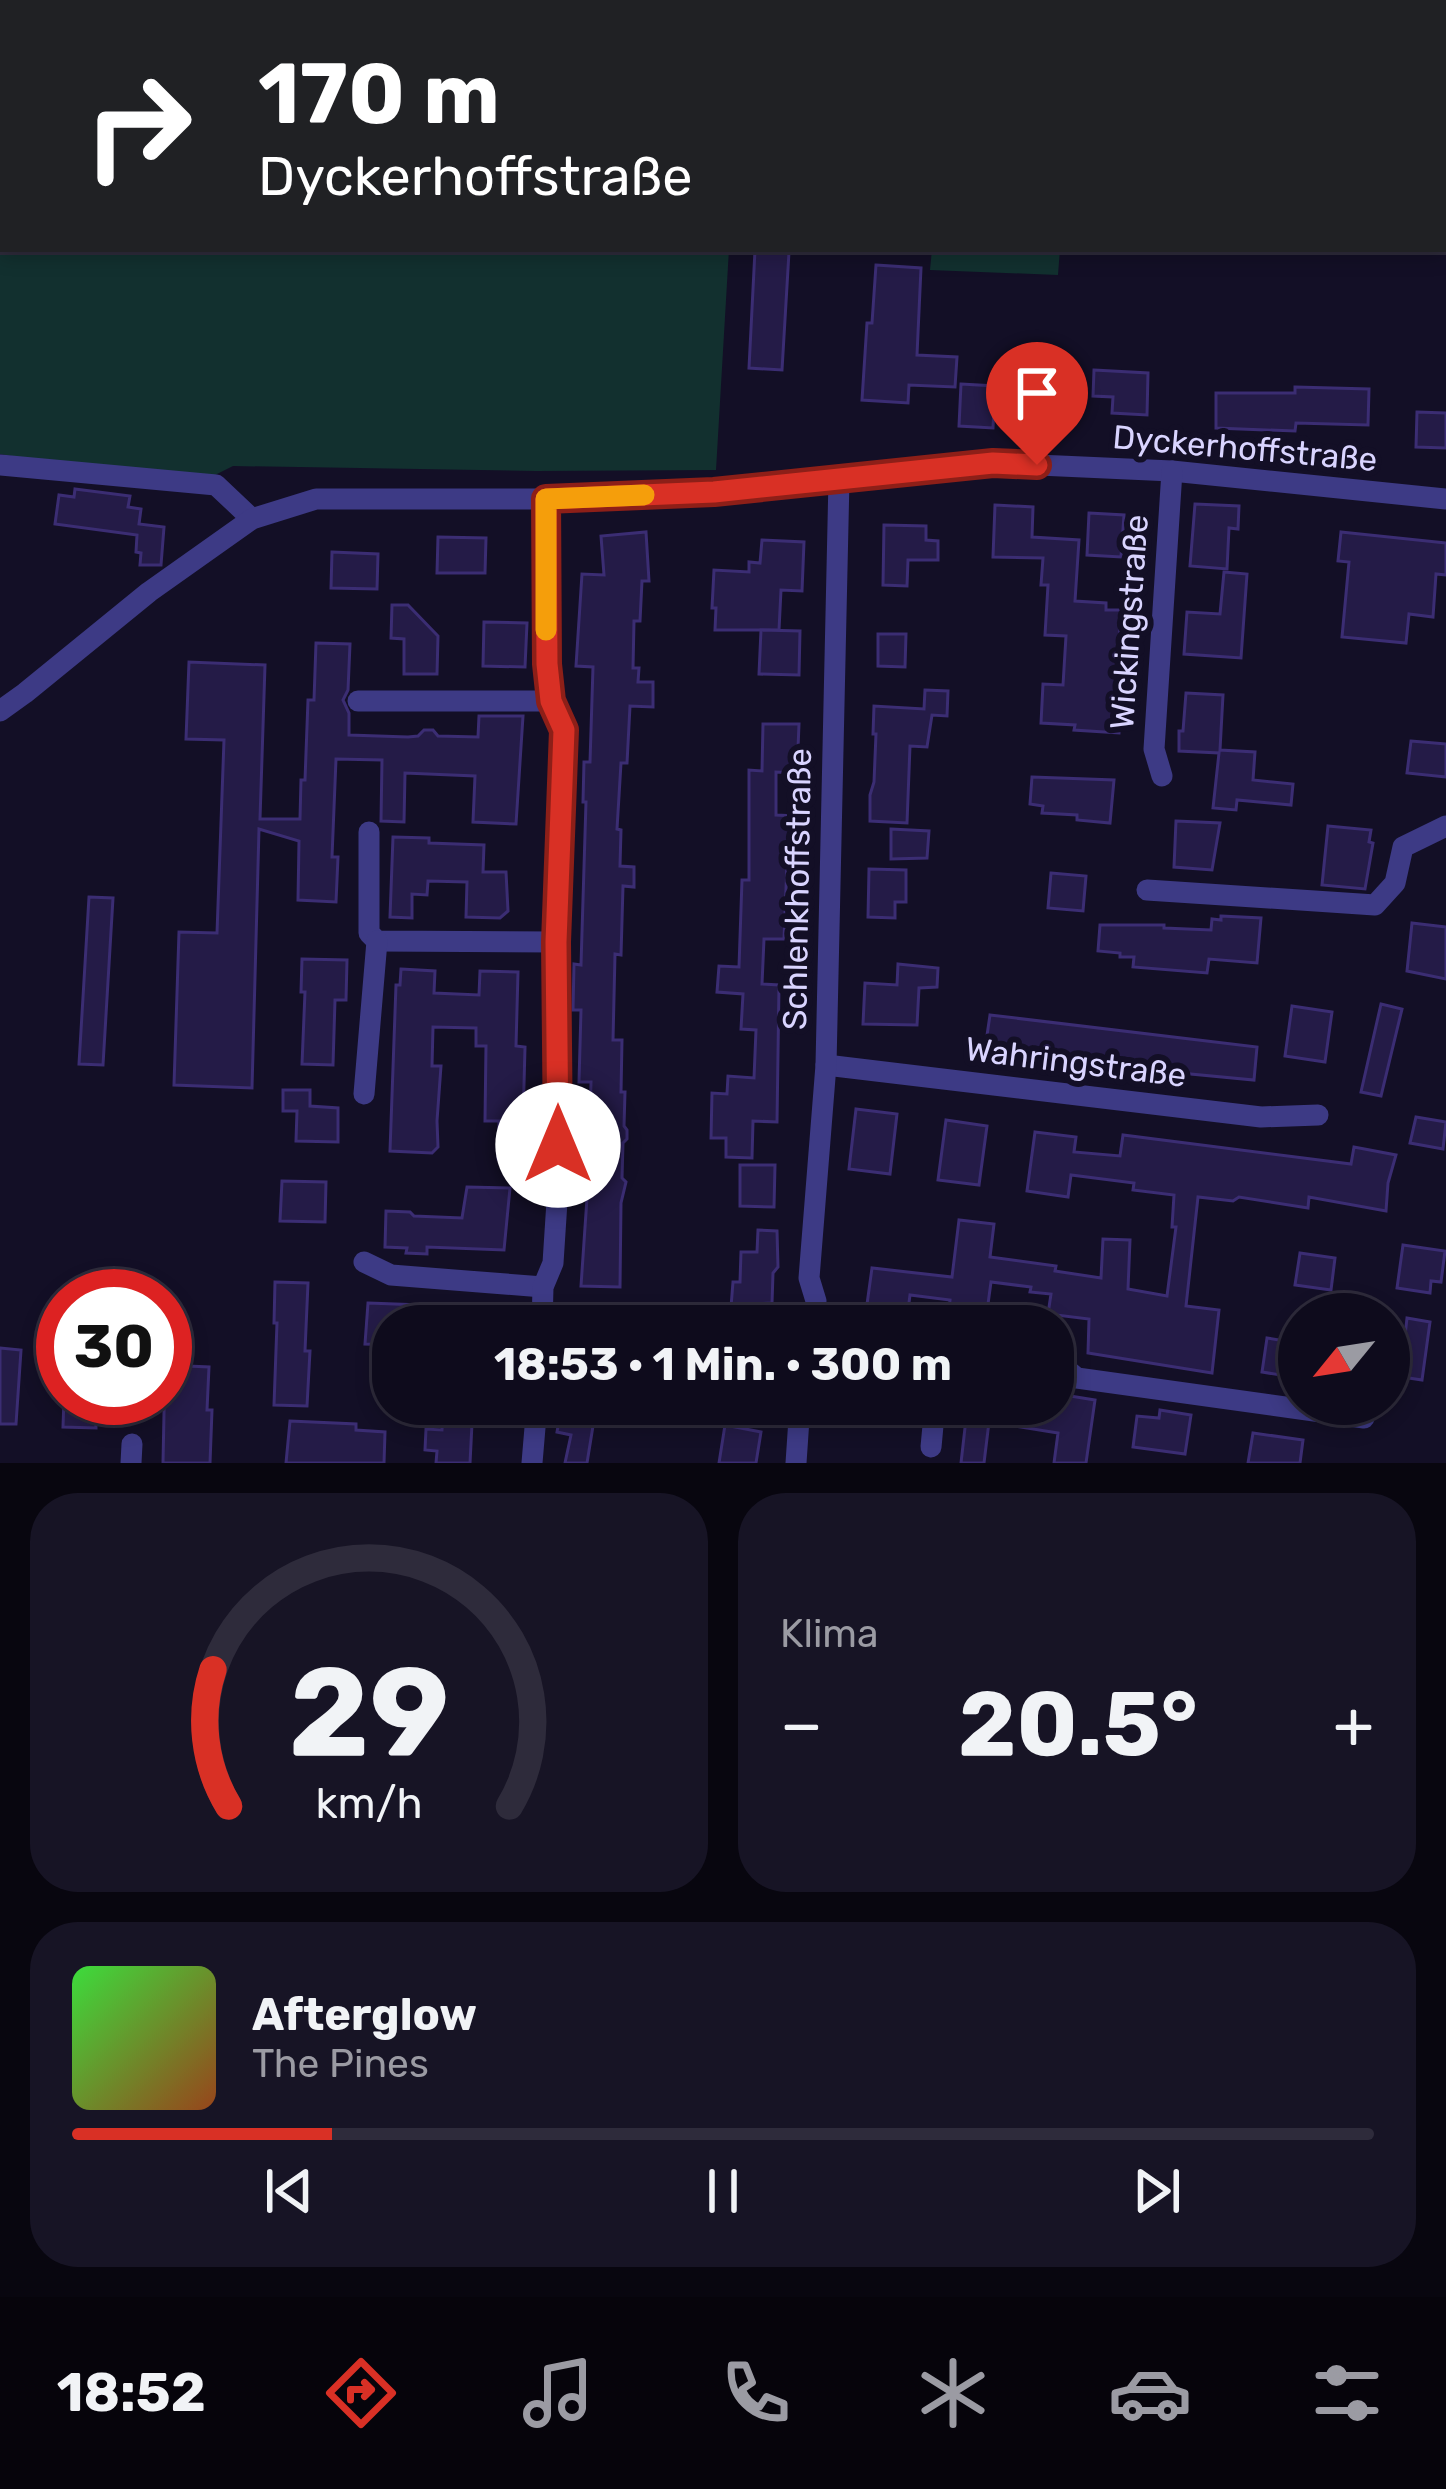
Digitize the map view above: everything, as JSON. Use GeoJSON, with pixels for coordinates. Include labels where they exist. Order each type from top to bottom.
{"type":"FeatureCollection","features":[{"type":"Feature","properties":{"kind":"street","name":"Dyckerhoffstraße"},"geometry":{"type":"LineString","coordinates":[[0,711],[149,592],[252,519],[316,499],[546,499],[714,492],[993,463],[1172,471],[1446,499]]}},
{"type":"Feature","properties":{"kind":"street"},"geometry":{"type":"LineString","coordinates":[[0,465],[216,484],[252,519]]}},
{"type":"Feature","properties":{"kind":"street","name":"Wickingstraße"},"geometry":{"type":"LineString","coordinates":[[1162,776],[1154,749],[1172,471]]}},
{"type":"Feature","properties":{"kind":"street","name":"Schlenkhoffstraße"},"geometry":{"type":"LineString","coordinates":[[816,1300],[809,1278],[826,1065],[839,478]]}},
{"type":"Feature","properties":{"kind":"street"},"geometry":{"type":"LineString","coordinates":[[543,1305],[543,1287],[553,1263],[558,1186],[556,942],[564,730],[551,701],[547,664],[546,499]]}},
{"type":"Feature","properties":{"kind":"street"},"geometry":{"type":"LineString","coordinates":[[358,700],[551,701]]}},
{"type":"Feature","properties":{"kind":"street"},"geometry":{"type":"LineString","coordinates":[[1147,890],[1376,905],[1395,883],[1403,847],[1446,826]]}},
{"type":"Feature","properties":{"kind":"street"},"geometry":{"type":"LineString","coordinates":[[369,832],[369,933],[377,941],[556,942]]}},
{"type":"Feature","properties":{"kind":"street"},"geometry":{"type":"LineString","coordinates":[[364,1094],[377,941]]}},
{"type":"Feature","properties":{"kind":"street","name":"Wahringstraße"},"geometry":{"type":"LineString","coordinates":[[826,1065],[1262,1118],[1318,1115]]}},
{"type":"Feature","properties":{"kind":"street"},"geometry":{"type":"LineString","coordinates":[[364,1262],[391,1275],[543,1287]]}},
{"type":"Feature","properties":{"kind":"street"},"geometry":{"type":"LineString","coordinates":[[1074,1376],[1278,1406]]}},
{"type":"Feature","properties":{"kind":"street"},"geometry":{"type":"LineString","coordinates":[[532,1463],[535,1425]]}},
{"type":"Feature","properties":{"kind":"street"},"geometry":{"type":"LineString","coordinates":[[796,1463],[799,1425]]}},
{"type":"Feature","properties":{"kind":"street"},"geometry":{"type":"LineString","coordinates":[[931,1447],[933,1425]]}},
{"type":"Feature","properties":{"kind":"green space"},"geometry":{"type":"Polygon","coordinates":[[[0,252],[729,252],[716,470],[233,466],[211,477],[0,454],[0,252]]]}},
{"type":"Feature","properties":{"kind":"green space"},"geometry":{"type":"Polygon","coordinates":[[[932,252],[1060,252],[1058,275],[930,270],[932,252]]]}},
{"type":"Feature","properties":{"kind":"building"},"geometry":{"type":"Polygon","coordinates":[[[755,252],[789,252],[782,370],[749,368],[755,252]]]}},
{"type":"Feature","properties":{"kind":"building"},"geometry":{"type":"Polygon","coordinates":[[[876,265],[921,268],[917,355],[957,357],[955,387],[909,385],[908,403],[862,400],[876,265]]]}},
{"type":"Feature","properties":{"kind":"building"},"geometry":{"type":"Polygon","coordinates":[[[1094,370],[1148,373],[1147,415],[1112,413],[1113,397],[1093,396],[1094,370]]]}},
{"type":"Feature","properties":{"kind":"building"},"geometry":{"type":"Polygon","coordinates":[[[1038,376],[1072,377],[1071,421],[1037,420],[1038,376]]]}},
{"type":"Feature","properties":{"kind":"building"},"geometry":{"type":"Polygon","coordinates":[[[961,384],[995,386],[993,428],[959,426],[961,384]]]}},
{"type":"Feature","properties":{"kind":"building"},"geometry":{"type":"Polygon","coordinates":[[[1295,387],[1369,389],[1368,425],[1296,423],[1295,431],[1216,428],[1216,393],[1295,393],[1295,387]]]}},
{"type":"Feature","properties":{"kind":"building"},"geometry":{"type":"Polygon","coordinates":[[[1417,412],[1446,413],[1446,448],[1416,447],[1417,412]]]}},
{"type":"Feature","properties":{"kind":"building"},"geometry":{"type":"Polygon","coordinates":[[[75,489],[130,496],[128,507],[141,509],[139,524],[164,527],[161,565],[140,565],[137,535],[55,524],[59,495],[74,497],[75,489]]]}},
{"type":"Feature","properties":{"kind":"building"},"geometry":{"type":"Polygon","coordinates":[[[1195,504],[1239,506],[1238,529],[1229,528],[1227,569],[1190,566],[1195,504]]]}},
{"type":"Feature","properties":{"kind":"building"},"geometry":{"type":"Polygon","coordinates":[[[995,505],[1033,507],[1032,537],[1079,540],[1075,601],[1106,603],[1106,610],[1121,610],[1119,733],[1041,723],[1043,684],[1063,685],[1066,636],[1045,635],[1048,585],[1041,585],[1043,558],[993,557],[995,505]]]}},
{"type":"Feature","properties":{"kind":"building"},"geometry":{"type":"Polygon","coordinates":[[[1089,513],[1124,515],[1121,557],[1087,555],[1089,513]]]}},
{"type":"Feature","properties":{"kind":"building"},"geometry":{"type":"Polygon","coordinates":[[[884,525],[926,526],[926,540],[938,541],[938,560],[908,560],[907,586],[883,585],[884,525]]]}},
{"type":"Feature","properties":{"kind":"building"},"geometry":{"type":"Polygon","coordinates":[[[646,532],[649,581],[642,581],[640,621],[634,621],[633,668],[639,668],[638,682],[653,682],[653,707],[630,706],[617,829],[621,830],[620,866],[634,867],[634,887],[623,886],[621,955],[615,954],[613,1040],[622,1040],[621,1092],[625,1092],[627,1130],[620,1287],[581,1286],[591,1082],[579,1082],[581,1010],[573,1010],[574,964],[581,965],[584,762],[590,762],[593,667],[576,666],[582,574],[604,575],[601,536],[646,532]]]}},
{"type":"Feature","properties":{"kind":"building"},"geometry":{"type":"Polygon","coordinates":[[[1341,532],[1446,543],[1446,575],[1436,574],[1433,617],[1409,614],[1406,643],[1342,637],[1349,562],[1338,561],[1341,532]]]}},
{"type":"Feature","properties":{"kind":"building"},"geometry":{"type":"Polygon","coordinates":[[[438,537],[486,538],[485,573],[437,573],[438,537]]]}},
{"type":"Feature","properties":{"kind":"building"},"geometry":{"type":"Polygon","coordinates":[[[762,540],[804,542],[802,591],[781,590],[779,630],[715,630],[714,570],[749,572],[749,562],[760,563],[762,540]]]}},
{"type":"Feature","properties":{"kind":"building"},"geometry":{"type":"Polygon","coordinates":[[[332,552],[378,554],[377,589],[331,588],[332,552]]]}},
{"type":"Feature","properties":{"kind":"building"},"geometry":{"type":"Polygon","coordinates":[[[1224,572],[1247,574],[1241,658],[1184,654],[1187,612],[1220,614],[1224,572]]]}},
{"type":"Feature","properties":{"kind":"building"},"geometry":{"type":"Polygon","coordinates":[[[392,605],[408,605],[438,636],[437,674],[404,674],[404,639],[391,638],[392,605]]]}},
{"type":"Feature","properties":{"kind":"building"},"geometry":{"type":"Polygon","coordinates":[[[484,622],[527,623],[525,667],[483,666],[484,622]]]}},
{"type":"Feature","properties":{"kind":"building"},"geometry":{"type":"Polygon","coordinates":[[[761,630],[800,631],[799,675],[759,674],[761,630]]]}},
{"type":"Feature","properties":{"kind":"building"},"geometry":{"type":"Polygon","coordinates":[[[878,634],[906,634],[905,667],[878,666],[878,634]]]}},
{"type":"Feature","properties":{"kind":"building"},"geometry":{"type":"Polygon","coordinates":[[[316,643],[350,644],[348,690],[343,700],[349,713],[349,735],[408,737],[433,730],[438,736],[478,737],[479,716],[523,716],[516,824],[473,822],[475,776],[405,773],[404,822],[381,821],[382,760],[336,759],[332,857],[338,857],[336,902],[298,900],[299,841],[259,829],[252,1088],[174,1085],[179,932],[217,933],[224,740],[186,739],[189,662],[265,665],[260,819],[300,819],[316,643]]]}},
{"type":"Feature","properties":{"kind":"building"},"geometry":{"type":"Polygon","coordinates":[[[925,690],[948,691],[947,716],[932,715],[927,747],[910,746],[907,823],[870,821],[874,706],[924,709],[925,690]]]}},
{"type":"Feature","properties":{"kind":"building"},"geometry":{"type":"Polygon","coordinates":[[[1186,693],[1223,695],[1220,750],[1255,752],[1253,780],[1293,784],[1291,805],[1237,800],[1236,810],[1213,808],[1219,753],[1179,751],[1186,693]]]}},
{"type":"Feature","properties":{"kind":"building"},"geometry":{"type":"Polygon","coordinates":[[[763,724],[799,724],[797,773],[776,772],[776,815],[796,816],[793,864],[787,864],[784,939],[764,939],[762,984],[779,985],[777,1122],[753,1121],[752,1158],[726,1157],[726,1138],[711,1138],[712,1093],[727,1094],[728,1076],[754,1078],[756,1030],[741,1029],[743,994],[717,992],[719,966],[739,967],[742,880],[749,880],[749,770],[762,771],[763,724]]]}},
{"type":"Feature","properties":{"kind":"building"},"geometry":{"type":"Polygon","coordinates":[[[1411,741],[1446,744],[1446,777],[1407,773],[1411,741]]]}},
{"type":"Feature","properties":{"kind":"building"},"geometry":{"type":"Polygon","coordinates":[[[1032,777],[1114,780],[1110,823],[1042,813],[1043,806],[1030,804],[1032,777]]]}},
{"type":"Feature","properties":{"kind":"building"},"geometry":{"type":"Polygon","coordinates":[[[1176,821],[1220,823],[1212,870],[1174,867],[1176,821]]]}},
{"type":"Feature","properties":{"kind":"building"},"geometry":{"type":"Polygon","coordinates":[[[1328,826],[1371,830],[1365,889],[1322,885],[1328,826]]]}},
{"type":"Feature","properties":{"kind":"building"},"geometry":{"type":"Polygon","coordinates":[[[891,829],[929,831],[927,858],[891,859],[891,829]]]}},
{"type":"Feature","properties":{"kind":"building"},"geometry":{"type":"Polygon","coordinates":[[[393,837],[484,845],[483,872],[506,872],[508,911],[500,918],[466,917],[467,882],[428,881],[427,895],[412,894],[412,918],[390,917],[393,837]]]}},
{"type":"Feature","properties":{"kind":"building"},"geometry":{"type":"Polygon","coordinates":[[[869,869],[906,870],[906,902],[895,902],[895,918],[868,917],[869,869]]]}},
{"type":"Feature","properties":{"kind":"building"},"geometry":{"type":"Polygon","coordinates":[[[1051,873],[1086,876],[1083,911],[1048,908],[1051,873]]]}},
{"type":"Feature","properties":{"kind":"building"},"geometry":{"type":"Polygon","coordinates":[[[89,897],[113,898],[103,1065],[79,1064],[89,897]]]}},
{"type":"Feature","properties":{"kind":"building"},"geometry":{"type":"Polygon","coordinates":[[[1221,916],[1261,918],[1257,963],[1209,959],[1207,973],[1133,967],[1134,957],[1098,951],[1100,925],[1211,930],[1212,919],[1221,920],[1221,916]]]}},
{"type":"Feature","properties":{"kind":"building"},"geometry":{"type":"Polygon","coordinates":[[[1412,923],[1446,927],[1446,979],[1407,971],[1412,923]]]}},
{"type":"Feature","properties":{"kind":"building"},"geometry":{"type":"Polygon","coordinates":[[[302,959],[347,960],[346,1000],[335,1000],[333,1065],[302,1064],[302,959]]]}},
{"type":"Feature","properties":{"kind":"building"},"geometry":{"type":"Polygon","coordinates":[[[898,964],[938,968],[937,987],[919,988],[917,1025],[863,1024],[865,983],[897,985],[898,964]]]}},
{"type":"Feature","properties":{"kind":"building"},"geometry":{"type":"Polygon","coordinates":[[[401,969],[435,971],[434,993],[479,995],[480,971],[518,972],[516,1046],[525,1047],[523,1122],[532,1123],[531,1160],[498,1159],[499,1121],[485,1121],[486,1046],[476,1046],[476,1028],[433,1027],[432,1066],[441,1066],[438,1147],[432,1153],[390,1151],[396,985],[400,985],[401,969]]]}},
{"type":"Feature","properties":{"kind":"building"},"geometry":{"type":"Polygon","coordinates":[[[1381,1004],[1402,1009],[1381,1096],[1361,1092],[1381,1004]]]}},
{"type":"Feature","properties":{"kind":"building"},"geometry":{"type":"Polygon","coordinates":[[[1292,1006],[1332,1012],[1325,1062],[1285,1056],[1292,1006]]]}},
{"type":"Feature","properties":{"kind":"building"},"geometry":{"type":"Polygon","coordinates":[[[990,1015],[1257,1047],[1254,1080],[1159,1071],[1103,1058],[985,1049],[990,1015]]]}},
{"type":"Feature","properties":{"kind":"building"},"geometry":{"type":"Polygon","coordinates":[[[283,1090],[310,1090],[310,1106],[338,1108],[338,1142],[296,1141],[297,1111],[283,1111],[283,1090]]]}},
{"type":"Feature","properties":{"kind":"building"},"geometry":{"type":"Polygon","coordinates":[[[856,1109],[897,1114],[890,1174],[849,1169],[856,1109]]]}},
{"type":"Feature","properties":{"kind":"building"},"geometry":{"type":"Polygon","coordinates":[[[1416,1117],[1446,1122],[1443,1149],[1410,1143],[1416,1117]]]}},
{"type":"Feature","properties":{"kind":"building"},"geometry":{"type":"Polygon","coordinates":[[[946,1120],[987,1126],[979,1185],[938,1180],[946,1120]]]}},
{"type":"Feature","properties":{"kind":"building"},"geometry":{"type":"Polygon","coordinates":[[[1035,1132],[1076,1137],[1074,1152],[1120,1156],[1123,1135],[1351,1164],[1354,1147],[1396,1155],[1386,1211],[1309,1197],[1308,1208],[1239,1197],[1233,1201],[1198,1197],[1186,1306],[1219,1310],[1212,1373],[1088,1353],[1089,1319],[1074,1317],[1074,1305],[1049,1305],[1051,1294],[1030,1292],[1031,1287],[991,1282],[988,1305],[949,1305],[950,1300],[910,1295],[909,1305],[867,1305],[872,1268],[952,1277],[959,1220],[994,1224],[990,1257],[1101,1278],[1103,1239],[1130,1240],[1128,1289],[1167,1296],[1176,1227],[1172,1227],[1174,1195],[1133,1190],[1134,1183],[1071,1175],[1068,1197],[1027,1191],[1035,1132]]]}},
{"type":"Feature","properties":{"kind":"building"},"geometry":{"type":"Polygon","coordinates":[[[740,1165],[775,1165],[774,1207],[740,1206],[740,1165]]]}},
{"type":"Feature","properties":{"kind":"building"},"geometry":{"type":"Polygon","coordinates":[[[282,1181],[326,1182],[325,1222],[280,1221],[282,1181]]]}},
{"type":"Feature","properties":{"kind":"building"},"geometry":{"type":"Polygon","coordinates":[[[467,1187],[510,1188],[504,1250],[427,1247],[427,1254],[385,1247],[386,1211],[462,1218],[467,1187]]]}},
{"type":"Feature","properties":{"kind":"building"},"geometry":{"type":"Polygon","coordinates":[[[758,1230],[777,1231],[772,1303],[731,1305],[733,1282],[740,1282],[741,1252],[757,1252],[758,1230]]]}},
{"type":"Feature","properties":{"kind":"building"},"geometry":{"type":"Polygon","coordinates":[[[1403,1245],[1445,1251],[1441,1282],[1431,1281],[1430,1293],[1397,1288],[1403,1245]]]}},
{"type":"Feature","properties":{"kind":"building"},"geometry":{"type":"Polygon","coordinates":[[[1300,1253],[1335,1258],[1331,1290],[1295,1285],[1300,1253]]]}},
{"type":"Feature","properties":{"kind":"building"},"geometry":{"type":"Polygon","coordinates":[[[275,1282],[308,1283],[307,1406],[274,1405],[275,1282]]]}},
{"type":"Feature","properties":{"kind":"building"},"geometry":{"type":"Polygon","coordinates":[[[368,1303],[421,1305],[372,1305],[372,1344],[365,1344],[368,1303]]]}},
{"type":"Feature","properties":{"kind":"building"},"geometry":{"type":"Polygon","coordinates":[[[1410,1319],[1430,1322],[1422,1380],[1410,1378],[1410,1319]]]}},
{"type":"Feature","properties":{"kind":"building"},"geometry":{"type":"Polygon","coordinates":[[[1267,1338],[1278,1340],[1278,1375],[1262,1372],[1267,1338]]]}},
{"type":"Feature","properties":{"kind":"building"},"geometry":{"type":"Polygon","coordinates":[[[0,1348],[21,1350],[16,1424],[0,1424],[0,1348]]]}},
{"type":"Feature","properties":{"kind":"building"},"geometry":{"type":"Polygon","coordinates":[[[192,1366],[209,1367],[210,1463],[163,1463],[164,1425],[192,1425],[192,1366]]]}},
{"type":"Feature","properties":{"kind":"building"},"geometry":{"type":"Polygon","coordinates":[[[1074,1397],[1095,1400],[1086,1463],[1054,1463],[1058,1433],[1008,1425],[1074,1425],[1074,1397]]]}},
{"type":"Feature","properties":{"kind":"building"},"geometry":{"type":"Polygon","coordinates":[[[1160,1410],[1191,1415],[1185,1454],[1133,1447],[1137,1416],[1159,1418],[1160,1410]]]}},
{"type":"Feature","properties":{"kind":"building"},"geometry":{"type":"Polygon","coordinates":[[[290,1421],[356,1424],[356,1430],[385,1432],[384,1463],[286,1463],[290,1421]]]}},
{"type":"Feature","properties":{"kind":"building"},"geometry":{"type":"Polygon","coordinates":[[[442,1425],[472,1425],[470,1463],[436,1463],[437,1451],[425,1450],[426,1429],[442,1430],[442,1425]]]}},
{"type":"Feature","properties":{"kind":"building"},"geometry":{"type":"Polygon","coordinates":[[[558,1425],[595,1425],[587,1463],[565,1463],[571,1435],[557,1432],[558,1425]]]}},
{"type":"Feature","properties":{"kind":"building"},"geometry":{"type":"Polygon","coordinates":[[[725,1425],[761,1432],[756,1463],[719,1463],[725,1425]]]}},
{"type":"Feature","properties":{"kind":"building"},"geometry":{"type":"Polygon","coordinates":[[[965,1425],[989,1425],[984,1463],[961,1463],[965,1425]]]}},
{"type":"Feature","properties":{"kind":"building"},"geometry":{"type":"Polygon","coordinates":[[[1253,1433],[1303,1440],[1300,1463],[1248,1463],[1253,1433]]]}},
{"type":"Feature","properties":{"kind":"slow traffic"},"geometry":{"type":"LineString","coordinates":[[546,630],[546,499],[644,495]]}},
{"type":"Feature","properties":{"kind":"route"},"geometry":{"type":"LineString","coordinates":[[558,1145],[556,942],[564,730],[551,701],[547,664],[546,499],[714,492],[993,463],[1037,465]]}}]}
